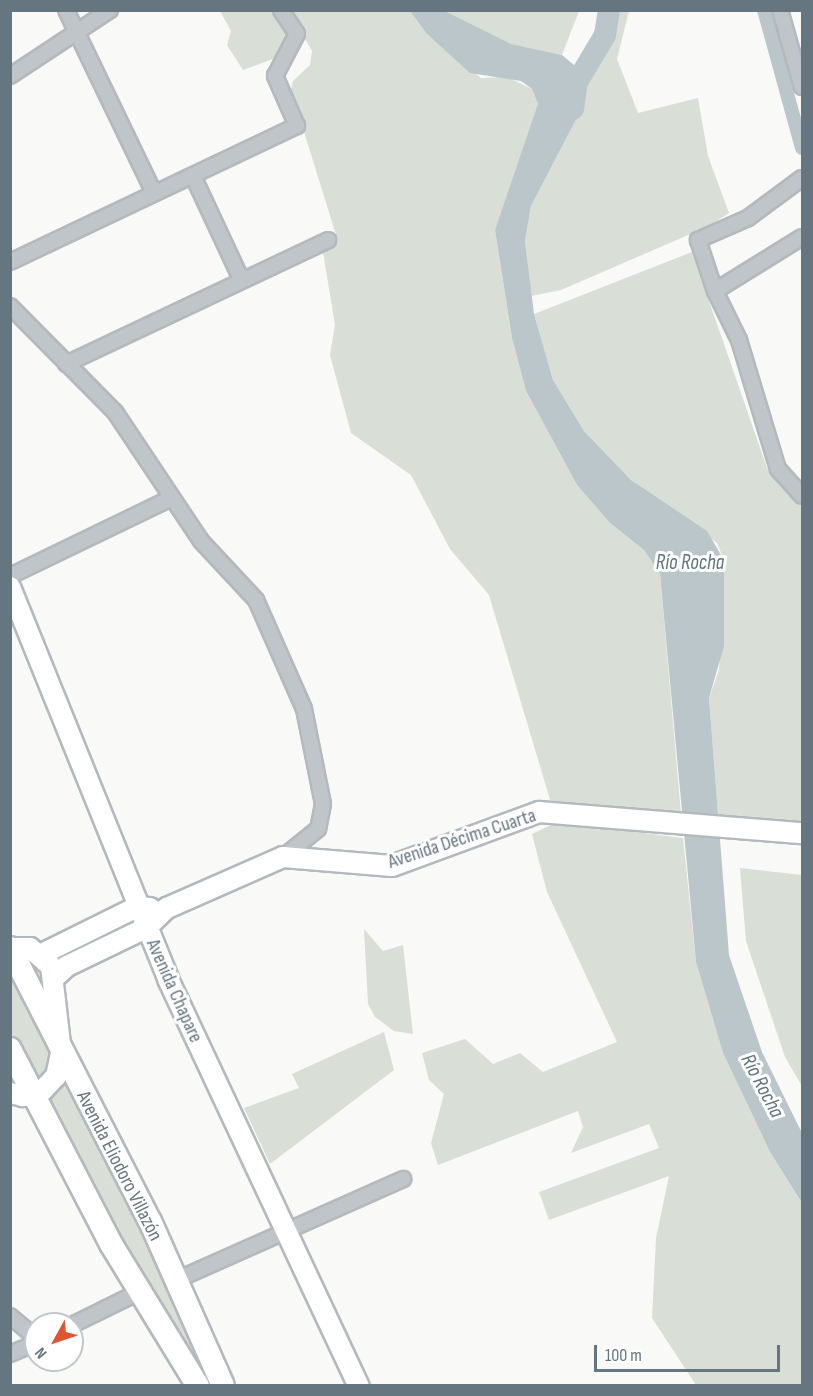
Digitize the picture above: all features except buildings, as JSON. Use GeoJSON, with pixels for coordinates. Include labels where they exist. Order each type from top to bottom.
{"type":"FeatureCollection","features":[{"type":"Feature","properties":{"kind":"highway","name":"Avenida Eliodoro Villazón"},"geometry":{"type":"LineString","coordinates":[[10,948],[61,1053],[150,1221],[174,1281],[223,1386]]}},
{"type":"Feature","properties":{"kind":"highway"},"geometry":{"type":"LineString","coordinates":[[10,1049],[22,1094],[139,1292],[198,1386]]}},
{"type":"Feature","properties":{"kind":"main road","name":"Avenida Chapare"},"geometry":{"type":"LineString","coordinates":[[10,587],[146,928],[359,1386]]}},
{"type":"Feature","properties":{"kind":"main road","name":"Avenida Décima Cuarta"},"geometry":{"type":"LineString","coordinates":[[283,857],[359,867],[392,866],[539,812],[802,833]]}},
{"type":"Feature","properties":{"kind":"main road"},"geometry":{"type":"LineString","coordinates":[[55,977],[67,966],[146,928],[167,908],[283,857]]}},
{"type":"Feature","properties":{"kind":"main road"},"geometry":{"type":"LineString","coordinates":[[10,948],[42,954],[137,907],[167,908]]}},
{"type":"Feature","properties":{"kind":"main road"},"geometry":{"type":"LineString","coordinates":[[22,1094],[56,1076],[61,1053],[55,977],[42,954]]}},
{"type":"Feature","properties":{"kind":"street"},"geometry":{"type":"LineString","coordinates":[[66,10],[154,193]]}},
{"type":"Feature","properties":{"kind":"street"},"geometry":{"type":"LineString","coordinates":[[10,76],[110,10]]}},
{"type":"Feature","properties":{"kind":"street"},"geometry":{"type":"LineString","coordinates":[[10,262],[297,126],[275,76],[297,34],[281,10]]}},
{"type":"Feature","properties":{"kind":"street"},"geometry":{"type":"LineString","coordinates":[[780,10],[802,87]]}},
{"type":"Feature","properties":{"kind":"street"},"geometry":{"type":"LineString","coordinates":[[193,176],[242,279]]}},
{"type":"Feature","properties":{"kind":"street"},"geometry":{"type":"LineString","coordinates":[[802,178],[748,218],[698,240],[715,291],[739,340],[778,469],[802,496]]}},
{"type":"Feature","properties":{"kind":"street"},"geometry":{"type":"LineString","coordinates":[[715,291],[802,237]]}},
{"type":"Feature","properties":{"kind":"street"},"geometry":{"type":"LineString","coordinates":[[66,364],[328,240]]}},
{"type":"Feature","properties":{"kind":"street"},"geometry":{"type":"LineString","coordinates":[[10,306],[115,412],[201,541],[256,600],[304,709],[323,804],[318,829],[283,857]]}},
{"type":"Feature","properties":{"kind":"street"},"geometry":{"type":"LineString","coordinates":[[10,576],[171,498]]}},
{"type":"Feature","properties":{"kind":"street"},"geometry":{"type":"LineString","coordinates":[[174,1281],[403,1179]]}},
{"type":"Feature","properties":{"kind":"street"},"geometry":{"type":"LineString","coordinates":[[84,1319],[139,1292]]}},
{"type":"Feature","properties":{"kind":"street"},"geometry":{"type":"LineString","coordinates":[[10,1316],[24,1329]]}},
{"type":"Feature","properties":{"kind":"street"},"geometry":{"type":"LineString","coordinates":[[10,1354],[24,1347]]}},
{"type":"Feature","properties":{"kind":"shaded area"},"geometry":{"type":"Polygon","coordinates":[[[220,11],[273,11],[289,36],[278,57],[243,70],[227,45],[231,31],[220,11]]]}},
{"type":"Feature","properties":{"kind":"shaded area"},"geometry":{"type":"Polygon","coordinates":[[[289,11],[410,11],[426,33],[481,78],[507,77],[532,89],[538,104],[535,121],[495,230],[512,338],[526,391],[577,485],[610,523],[644,550],[660,574],[681,814],[551,803],[489,595],[450,549],[411,475],[351,433],[330,355],[335,325],[323,252],[336,235],[291,90],[293,81],[310,65],[312,51],[289,11]]]}},
{"type":"Feature","properties":{"kind":"shaded area"},"geometry":{"type":"Polygon","coordinates":[[[445,11],[579,11],[562,55],[510,44],[445,11]]]}},
{"type":"Feature","properties":{"kind":"shaded area"},"geometry":{"type":"Polygon","coordinates":[[[616,11],[629,11],[617,59],[638,113],[698,98],[708,156],[729,213],[709,226],[561,290],[531,296],[525,242],[531,206],[581,110],[582,85],[610,43],[616,11]]]}},
{"type":"Feature","properties":{"kind":"shaded area"},"geometry":{"type":"Polygon","coordinates":[[[692,252],[767,468],[802,507],[802,823],[718,815],[709,698],[719,670],[724,560],[717,543],[631,480],[584,431],[553,380],[534,314],[692,252]]]}},
{"type":"Feature","properties":{"kind":"shaded area"},"geometry":{"type":"Polygon","coordinates":[[[557,822],[683,838],[696,962],[723,1053],[770,1152],[802,1203],[802,1385],[696,1385],[652,1318],[656,1238],[669,1176],[549,1220],[539,1192],[659,1148],[649,1124],[571,1153],[583,1127],[578,1111],[438,1165],[431,1143],[444,1094],[429,1080],[422,1053],[465,1039],[493,1064],[520,1053],[543,1072],[617,1042],[547,892],[532,834],[557,822]]]}},
{"type":"Feature","properties":{"kind":"shaded area"},"geometry":{"type":"Polygon","coordinates":[[[740,868],[802,875],[802,1086],[785,1057],[746,941],[740,868]]]}},
{"type":"Feature","properties":{"kind":"shaded area"},"geometry":{"type":"Polygon","coordinates":[[[364,929],[383,951],[403,945],[413,1034],[394,1031],[375,1017],[368,1004],[364,929]]]}},
{"type":"Feature","properties":{"kind":"shaded area"},"geometry":{"type":"Polygon","coordinates":[[[11,963],[53,1052],[52,1068],[36,1087],[11,1033],[11,963]]]}},
{"type":"Feature","properties":{"kind":"shaded area"},"geometry":{"type":"Polygon","coordinates":[[[384,1032],[394,1070],[270,1164],[244,1108],[299,1088],[292,1074],[384,1032]]]}},
{"type":"Feature","properties":{"kind":"shaded area"},"geometry":{"type":"Polygon","coordinates":[[[64,1071],[126,1189],[205,1376],[149,1292],[43,1097],[64,1071]]]}},
{"type":"Feature","properties":{"kind":"water","name":"Río Rocha"},"geometry":{"type":"Polygon","coordinates":[[[410,11],[445,11],[511,44],[562,55],[574,65],[582,85],[581,110],[531,206],[525,242],[534,314],[553,380],[584,431],[631,480],[707,531],[724,560],[724,646],[709,698],[729,955],[762,1052],[802,1133],[802,1203],[770,1152],[723,1053],[696,962],[660,574],[644,550],[610,523],[577,485],[526,391],[512,338],[495,230],[538,104],[532,89],[521,81],[470,73],[426,33],[410,11]]]}},
{"type":"Feature","properties":{"kind":"waterway"},"geometry":{"type":"LineString","coordinates":[[573,109],[577,82],[605,35],[609,10]]}},
{"type":"Feature","properties":{"kind":"waterway"},"geometry":{"type":"LineString","coordinates":[[764,10],[802,148]]}}]}
